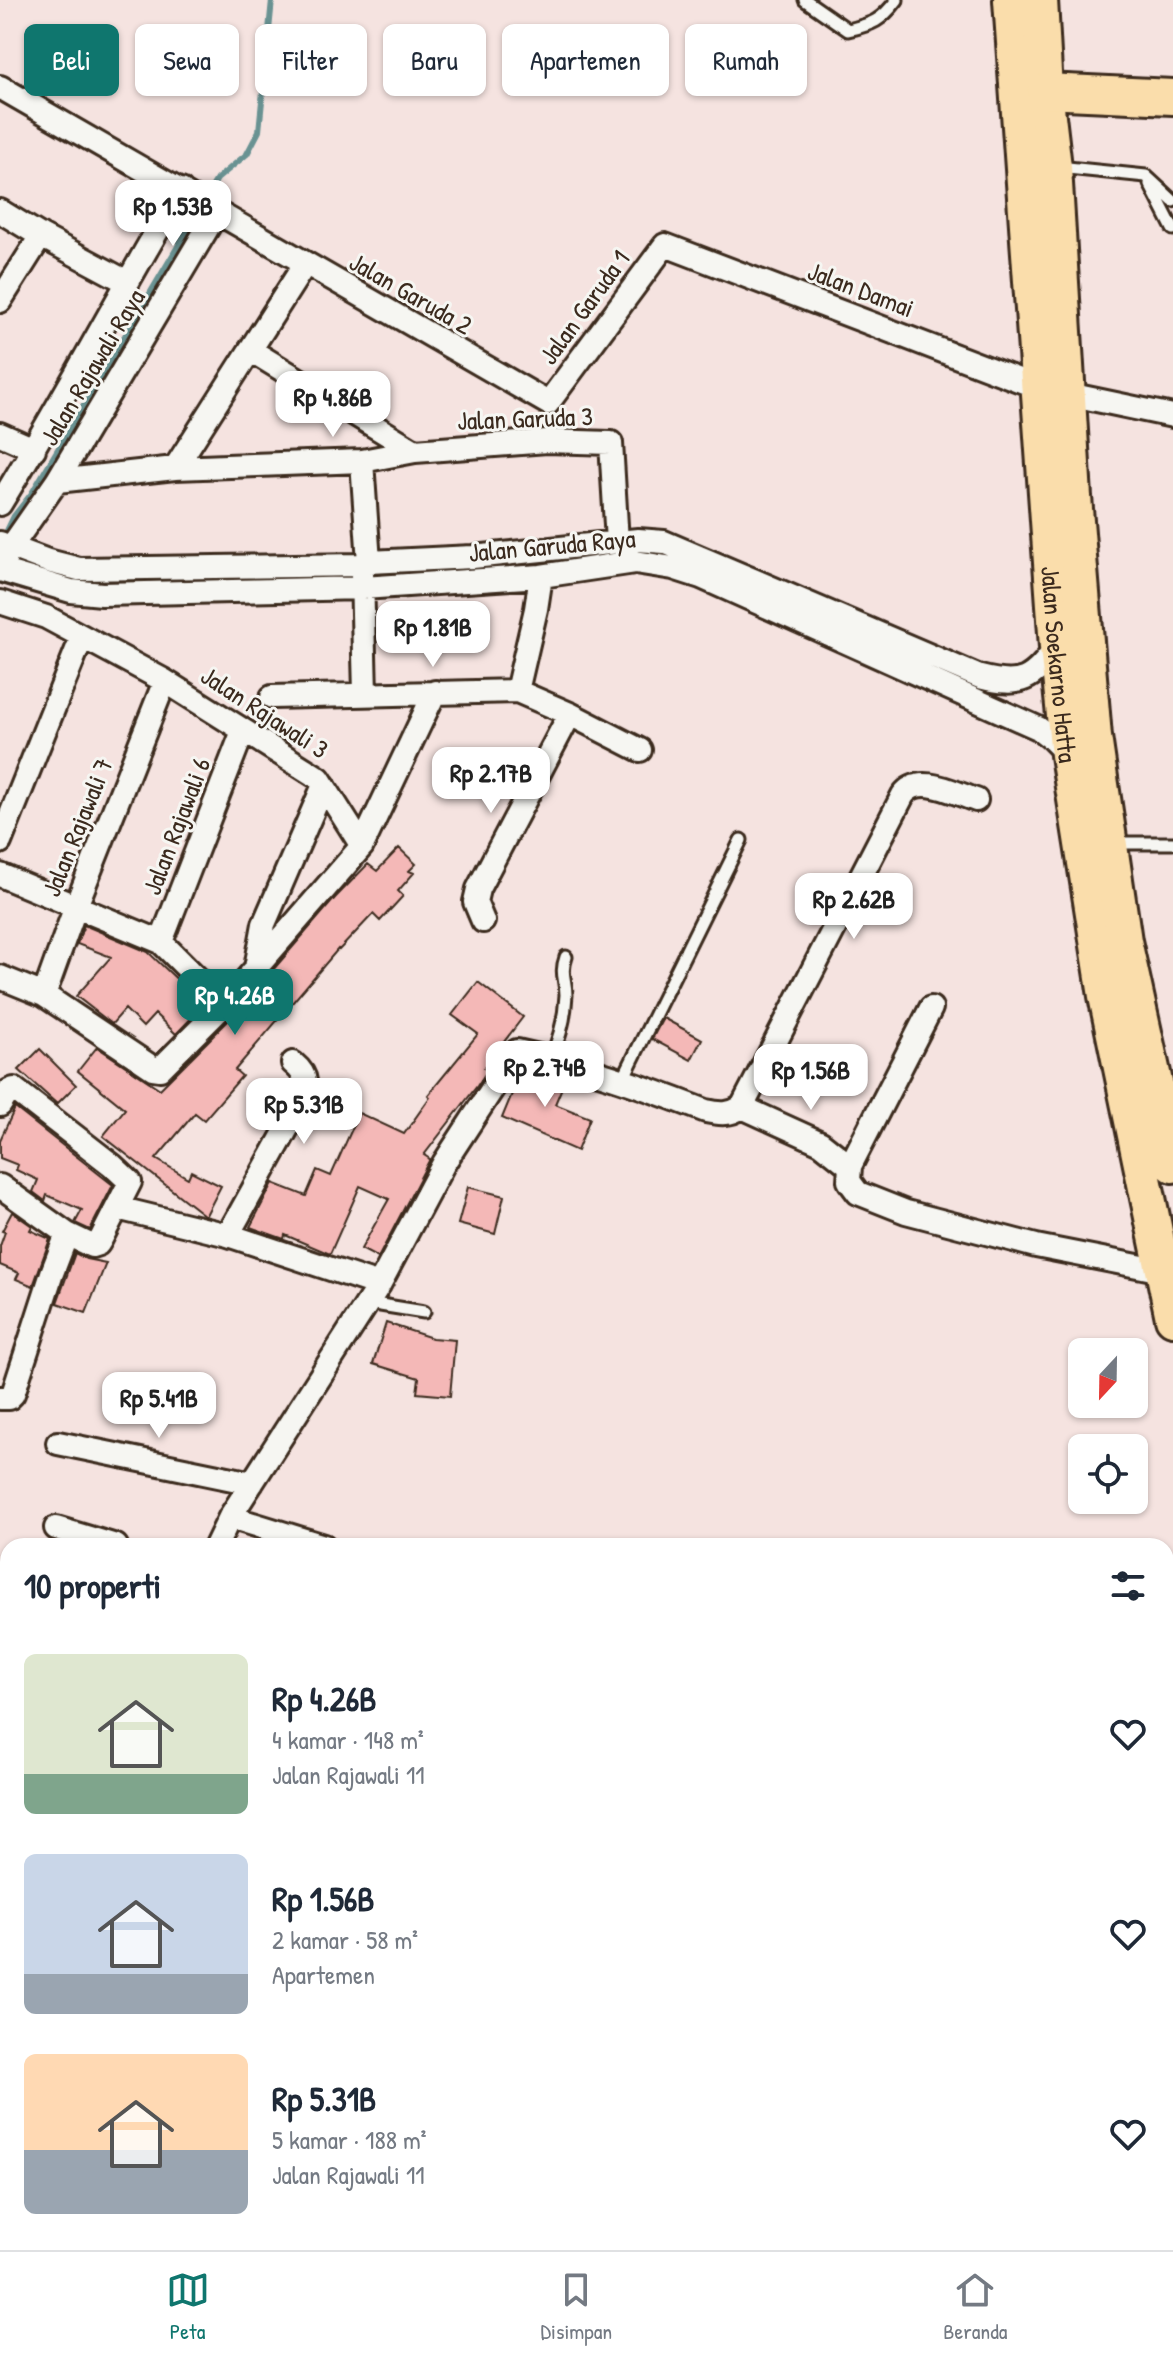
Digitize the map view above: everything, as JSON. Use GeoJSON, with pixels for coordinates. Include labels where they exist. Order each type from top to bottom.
{"type":"FeatureCollection","features":[{"type":"Feature","properties":{"kind":"main road","name":"Jalan Soekarno Hatta"},"geometry":{"type":"LineString","coordinates":[[1011,0],[1094,737],[1124,941],[1163,1271],[1173,1318]]}},
{"type":"Feature","properties":{"kind":"main road","name":"Jalan Soekarno Hatta"},"geometry":{"type":"LineString","coordinates":[[1040,0],[1045,91],[1054,167],[1057,647],[1068,755],[1106,996],[1144,1107],[1173,1165]]}},
{"type":"Feature","properties":{"kind":"main road"},"geometry":{"type":"LineString","coordinates":[[1045,91],[1173,97]]}},
{"type":"Feature","properties":{"kind":"street","name":"Jalan Garuda 2"},"geometry":{"type":"LineString","coordinates":[[0,87],[548,403]]}},
{"type":"Feature","properties":{"kind":"street"},"geometry":{"type":"LineString","coordinates":[[0,504],[127,282],[201,203]]}},
{"type":"Feature","properties":{"kind":"street","name":"Jalan Rajawali Raya"},"geometry":{"type":"LineString","coordinates":[[0,571],[6,545],[57,481],[201,203]]}},
{"type":"Feature","properties":{"kind":"street"},"geometry":{"type":"LineString","coordinates":[[0,211],[127,282]]}},
{"type":"Feature","properties":{"kind":"street"},"geometry":{"type":"LineString","coordinates":[[0,301],[41,236]]}},
{"type":"Feature","properties":{"kind":"street","name":"Jalan Damai"},"geometry":{"type":"LineString","coordinates":[[665,245],[1053,390],[1173,416]]}},
{"type":"Feature","properties":{"kind":"street","name":"Jalan Garuda 1"},"geometry":{"type":"LineString","coordinates":[[548,403],[665,245]]}},
{"type":"Feature","properties":{"kind":"street"},"geometry":{"type":"LineString","coordinates":[[175,468],[305,264]]}},
{"type":"Feature","properties":{"kind":"street"},"geometry":{"type":"LineString","coordinates":[[250,350],[415,451]]}},
{"type":"Feature","properties":{"kind":"street"},"geometry":{"type":"LineString","coordinates":[[547,441],[548,403]]}},
{"type":"Feature","properties":{"kind":"street"},"geometry":{"type":"LineString","coordinates":[[0,434],[34,449]]}},
{"type":"Feature","properties":{"kind":"street","name":"Jalan Garuda 3"},"geometry":{"type":"LineString","coordinates":[[57,481],[175,468],[362,461],[415,451],[547,441],[611,443],[617,542]]}},
{"type":"Feature","properties":{"kind":"street"},"geometry":{"type":"LineString","coordinates":[[362,461],[365,694]]}},
{"type":"Feature","properties":{"kind":"street","name":"Jalan Garuda Raya"},"geometry":{"type":"LineString","coordinates":[[6,545],[79,569],[365,564],[473,557],[638,540],[664,542],[959,669],[1003,683],[1029,678],[1057,647]]}},
{"type":"Feature","properties":{"kind":"street","name":"Jalan Garuda Raya"},"geometry":{"type":"LineString","coordinates":[[0,571],[71,591],[102,594],[363,588],[541,576],[635,562],[673,568],[701,577],[1038,728],[1068,755]]}},
{"type":"Feature","properties":{"kind":"street"},"geometry":{"type":"LineString","coordinates":[[517,691],[541,576]]}},
{"type":"Feature","properties":{"kind":"street","name":"Jalan Rajawali 3"},"geometry":{"type":"LineString","coordinates":[[0,602],[46,617],[165,681],[319,778],[362,846]]}},
{"type":"Feature","properties":{"kind":"street"},"geometry":{"type":"LineString","coordinates":[[0,842],[82,637]]}},
{"type":"Feature","properties":{"kind":"street","name":"Jalan Rajawali 7"},"geometry":{"type":"LineString","coordinates":[[44,995],[165,681]]}},
{"type":"Feature","properties":{"kind":"street"},"geometry":{"type":"LineString","coordinates":[[272,697],[517,691],[640,750]]}},
{"type":"Feature","properties":{"kind":"street"},"geometry":{"type":"LineString","coordinates":[[0,977],[44,995],[157,1070],[160,1069],[224,1005],[362,846],[435,692]]}},
{"type":"Feature","properties":{"kind":"street"},"geometry":{"type":"LineString","coordinates":[[483,921],[475,902],[478,889],[570,714]]}},
{"type":"Feature","properties":{"kind":"street","name":"Jalan Rajawali 6"},"geometry":{"type":"LineString","coordinates":[[161,942],[243,731]]}},
{"type":"Feature","properties":{"kind":"street"},"geometry":{"type":"LineString","coordinates":[[220,1538],[230,1517],[374,1294],[444,1163],[517,1051],[623,1079],[720,1114],[733,1113],[742,1107],[909,786],[921,783],[976,800]]}},
{"type":"Feature","properties":{"kind":"street"},"geometry":{"type":"LineString","coordinates":[[256,969],[264,924],[324,785]]}},
{"type":"Feature","properties":{"kind":"street"},"geometry":{"type":"LineString","coordinates":[[0,875],[161,942],[224,1005]]}},
{"type":"Feature","properties":{"kind":"street"},"geometry":{"type":"LineString","coordinates":[[275,899],[278,909],[285,916],[298,920]]}},
{"type":"Feature","properties":{"kind":"street"},"geometry":{"type":"LineString","coordinates":[[931,1008],[850,1166],[849,1181],[858,1193],[906,1212],[1036,1246],[1163,1271]]}},
{"type":"Feature","properties":{"kind":"street"},"geometry":{"type":"LineString","coordinates":[[228,1235],[300,1105],[306,1085],[302,1070],[293,1063]]}},
{"type":"Feature","properties":{"kind":"street"},"geometry":{"type":"LineString","coordinates":[[0,1105],[9,1091],[14,1089],[130,1182],[98,1244],[92,1246],[67,1234],[0,1186]]}},
{"type":"Feature","properties":{"kind":"street"},"geometry":{"type":"LineString","coordinates":[[742,1107],[821,1143],[850,1166]]}},
{"type":"Feature","properties":{"kind":"street"},"geometry":{"type":"LineString","coordinates":[[117,1208],[228,1235],[374,1294]]}},
{"type":"Feature","properties":{"kind":"street"},"geometry":{"type":"LineString","coordinates":[[0,1398],[9,1398],[13,1394],[67,1234]]}},
{"type":"Feature","properties":{"kind":"street"},"geometry":{"type":"LineString","coordinates":[[58,1443],[252,1483]]}},
{"type":"Feature","properties":{"kind":"street"},"geometry":{"type":"LineString","coordinates":[[230,1517],[298,1538]]}},
{"type":"Feature","properties":{"kind":"street"},"geometry":{"type":"LineString","coordinates":[[56,1528],[89,1538]]}},
{"type":"Feature","properties":{"kind":"lane"},"geometry":{"type":"LineString","coordinates":[[805,0],[848,30],[882,19],[897,0]]}},
{"type":"Feature","properties":{"kind":"lane"},"geometry":{"type":"LineString","coordinates":[[1054,167],[1146,176],[1173,201]]}},
{"type":"Feature","properties":{"kind":"lane"},"geometry":{"type":"LineString","coordinates":[[1146,176],[1173,229]]}},
{"type":"Feature","properties":{"kind":"lane"},"geometry":{"type":"LineString","coordinates":[[623,1079],[741,840]]}},
{"type":"Feature","properties":{"kind":"lane"},"geometry":{"type":"LineString","coordinates":[[1109,843],[1173,843]]}},
{"type":"Feature","properties":{"kind":"lane"},"geometry":{"type":"LineString","coordinates":[[551,1058],[559,1040],[565,1012],[566,989],[561,971],[566,957]]}},
{"type":"Feature","properties":{"kind":"lane"},"geometry":{"type":"LineString","coordinates":[[374,1294],[424,1312]]}},
{"type":"Feature","properties":{"kind":"building"},"geometry":{"type":"Polygon","coordinates":[[[399,848],[416,864],[409,871],[414,873],[398,891],[403,896],[380,921],[373,914],[338,949],[235,1070],[242,1076],[204,1120],[195,1113],[156,1159],[188,1178],[191,1171],[221,1186],[204,1215],[103,1136],[125,1109],[78,1071],[97,1047],[160,1089],[235,1014],[368,864],[377,871],[399,848]]]}},
{"type":"Feature","properties":{"kind":"building"},"geometry":{"type":"Polygon","coordinates":[[[84,925],[148,952],[204,1005],[176,1034],[155,1014],[143,1027],[125,1009],[112,1024],[76,996],[111,957],[77,944],[84,925]]]}},
{"type":"Feature","properties":{"kind":"building"},"geometry":{"type":"Polygon","coordinates":[[[478,982],[523,1017],[484,1068],[487,1071],[477,1086],[424,1155],[430,1159],[378,1258],[361,1249],[389,1199],[360,1186],[330,1254],[285,1235],[284,1239],[250,1227],[273,1183],[306,1196],[317,1170],[331,1176],[359,1113],[404,1134],[430,1097],[428,1095],[478,1034],[452,1015],[478,982]]]}},
{"type":"Feature","properties":{"kind":"building"},"geometry":{"type":"Polygon","coordinates":[[[663,1018],[702,1039],[691,1060],[652,1039],[663,1018]]]}},
{"type":"Feature","properties":{"kind":"building"},"geometry":{"type":"Polygon","coordinates":[[[40,1049],[76,1085],[57,1104],[19,1070],[40,1049]]]}},
{"type":"Feature","properties":{"kind":"building"},"geometry":{"type":"Polygon","coordinates":[[[523,1067],[566,1078],[555,1104],[590,1118],[577,1151],[502,1118],[523,1067]]]}},
{"type":"Feature","properties":{"kind":"building"},"geometry":{"type":"Polygon","coordinates":[[[15,1108],[113,1185],[90,1230],[75,1223],[82,1210],[47,1195],[45,1201],[33,1192],[38,1180],[16,1170],[18,1165],[0,1158],[0,1140],[15,1108]]]}},
{"type":"Feature","properties":{"kind":"building"},"geometry":{"type":"Polygon","coordinates":[[[468,1187],[504,1196],[495,1234],[458,1224],[468,1187]]]}},
{"type":"Feature","properties":{"kind":"building"},"geometry":{"type":"Polygon","coordinates":[[[12,1212],[32,1226],[30,1230],[50,1239],[33,1286],[16,1279],[19,1273],[0,1265],[0,1246],[5,1232],[2,1231],[12,1212]]]}},
{"type":"Feature","properties":{"kind":"building"},"geometry":{"type":"Polygon","coordinates":[[[75,1253],[106,1263],[86,1313],[57,1303],[75,1253]]]}},
{"type":"Feature","properties":{"kind":"building"},"geometry":{"type":"Polygon","coordinates":[[[386,1323],[432,1338],[455,1340],[450,1396],[417,1393],[419,1378],[373,1364],[386,1323]]]}},
{"type":"Feature","properties":{"kind":"waterway"},"geometry":{"type":"LineString","coordinates":[[205,199],[217,179],[247,154],[259,131],[272,0]]}},
{"type":"Feature","properties":{"kind":"waterway"},"geometry":{"type":"LineString","coordinates":[[3,539],[200,209]]}}]}
